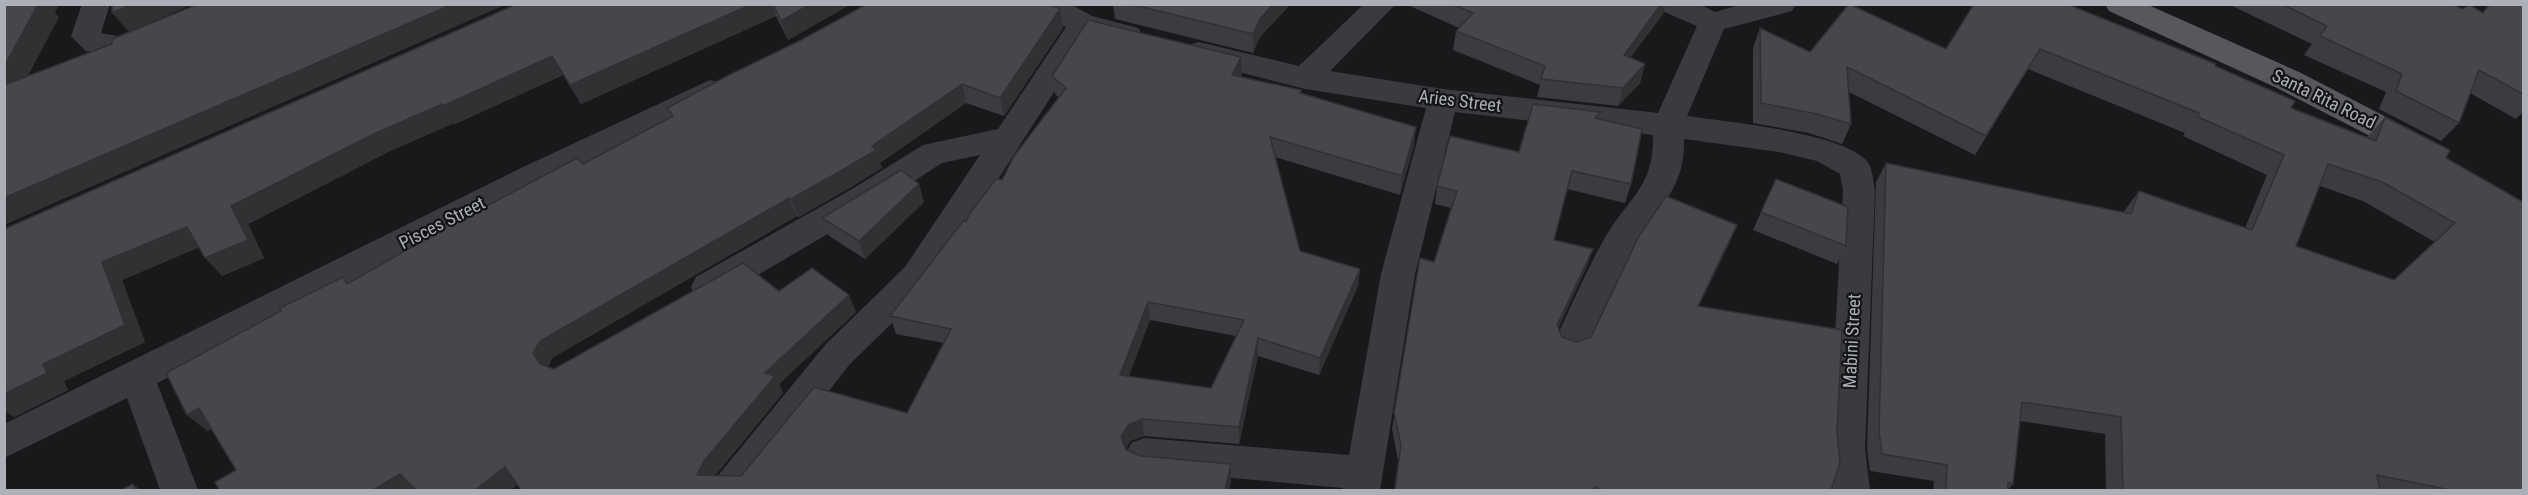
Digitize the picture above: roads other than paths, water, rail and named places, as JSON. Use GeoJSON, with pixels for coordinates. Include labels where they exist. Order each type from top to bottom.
{"type":"FeatureCollection","features":[{"type":"Feature","properties":{"kind":"main road","name":"Santa Rita Road"},"geometry":{"type":"LineString","coordinates":[[2119,4],[2288,80],[2445,160]]}},
{"type":"Feature","properties":{"kind":"street"},"geometry":{"type":"LineString","coordinates":[[96,4],[86,36],[96,44],[117,47],[125,47],[228,4]]}},
{"type":"Feature","properties":{"kind":"street","name":"Aries Street"},"geometry":{"type":"LineString","coordinates":[[1046,4],[1083,24],[1305,78],[1443,100],[1668,124],[1779,141],[1825,151],[1855,168],[1859,191]]}},
{"type":"Feature","properties":{"kind":"street"},"geometry":{"type":"LineString","coordinates":[[1305,78],[1382,4]]}},
{"type":"Feature","properties":{"kind":"street"},"geometry":{"type":"LineString","coordinates":[[1672,4],[1713,22],[1782,4]]}},
{"type":"Feature","properties":{"kind":"street"},"geometry":{"type":"LineString","coordinates":[[1571,342],[1618,243],[1655,194],[1669,157],[1668,124],[1713,22]]}},
{"type":"Feature","properties":{"kind":"street"},"geometry":{"type":"LineString","coordinates":[[729,490],[838,354],[917,277],[1083,24]]}},
{"type":"Feature","properties":{"kind":"street","name":"Pisces Street"},"geometry":{"type":"LineString","coordinates":[[4,442],[137,378],[622,132],[735,79]]}},
{"type":"Feature","properties":{"kind":"street"},"geometry":{"type":"LineString","coordinates":[[1144,454],[1361,482],[1398,274],[1443,100]]}},
{"type":"Feature","properties":{"kind":"street"},"geometry":{"type":"LineString","coordinates":[[679,304],[863,198],[934,153],[1010,138]]}},
{"type":"Feature","properties":{"kind":"street","name":"Mabini Street"},"geometry":{"type":"LineString","coordinates":[[1851,490],[1847,448],[1859,191]]}},
{"type":"Feature","properties":{"kind":"street"},"geometry":{"type":"LineString","coordinates":[[137,378],[179,490]]}}]}
